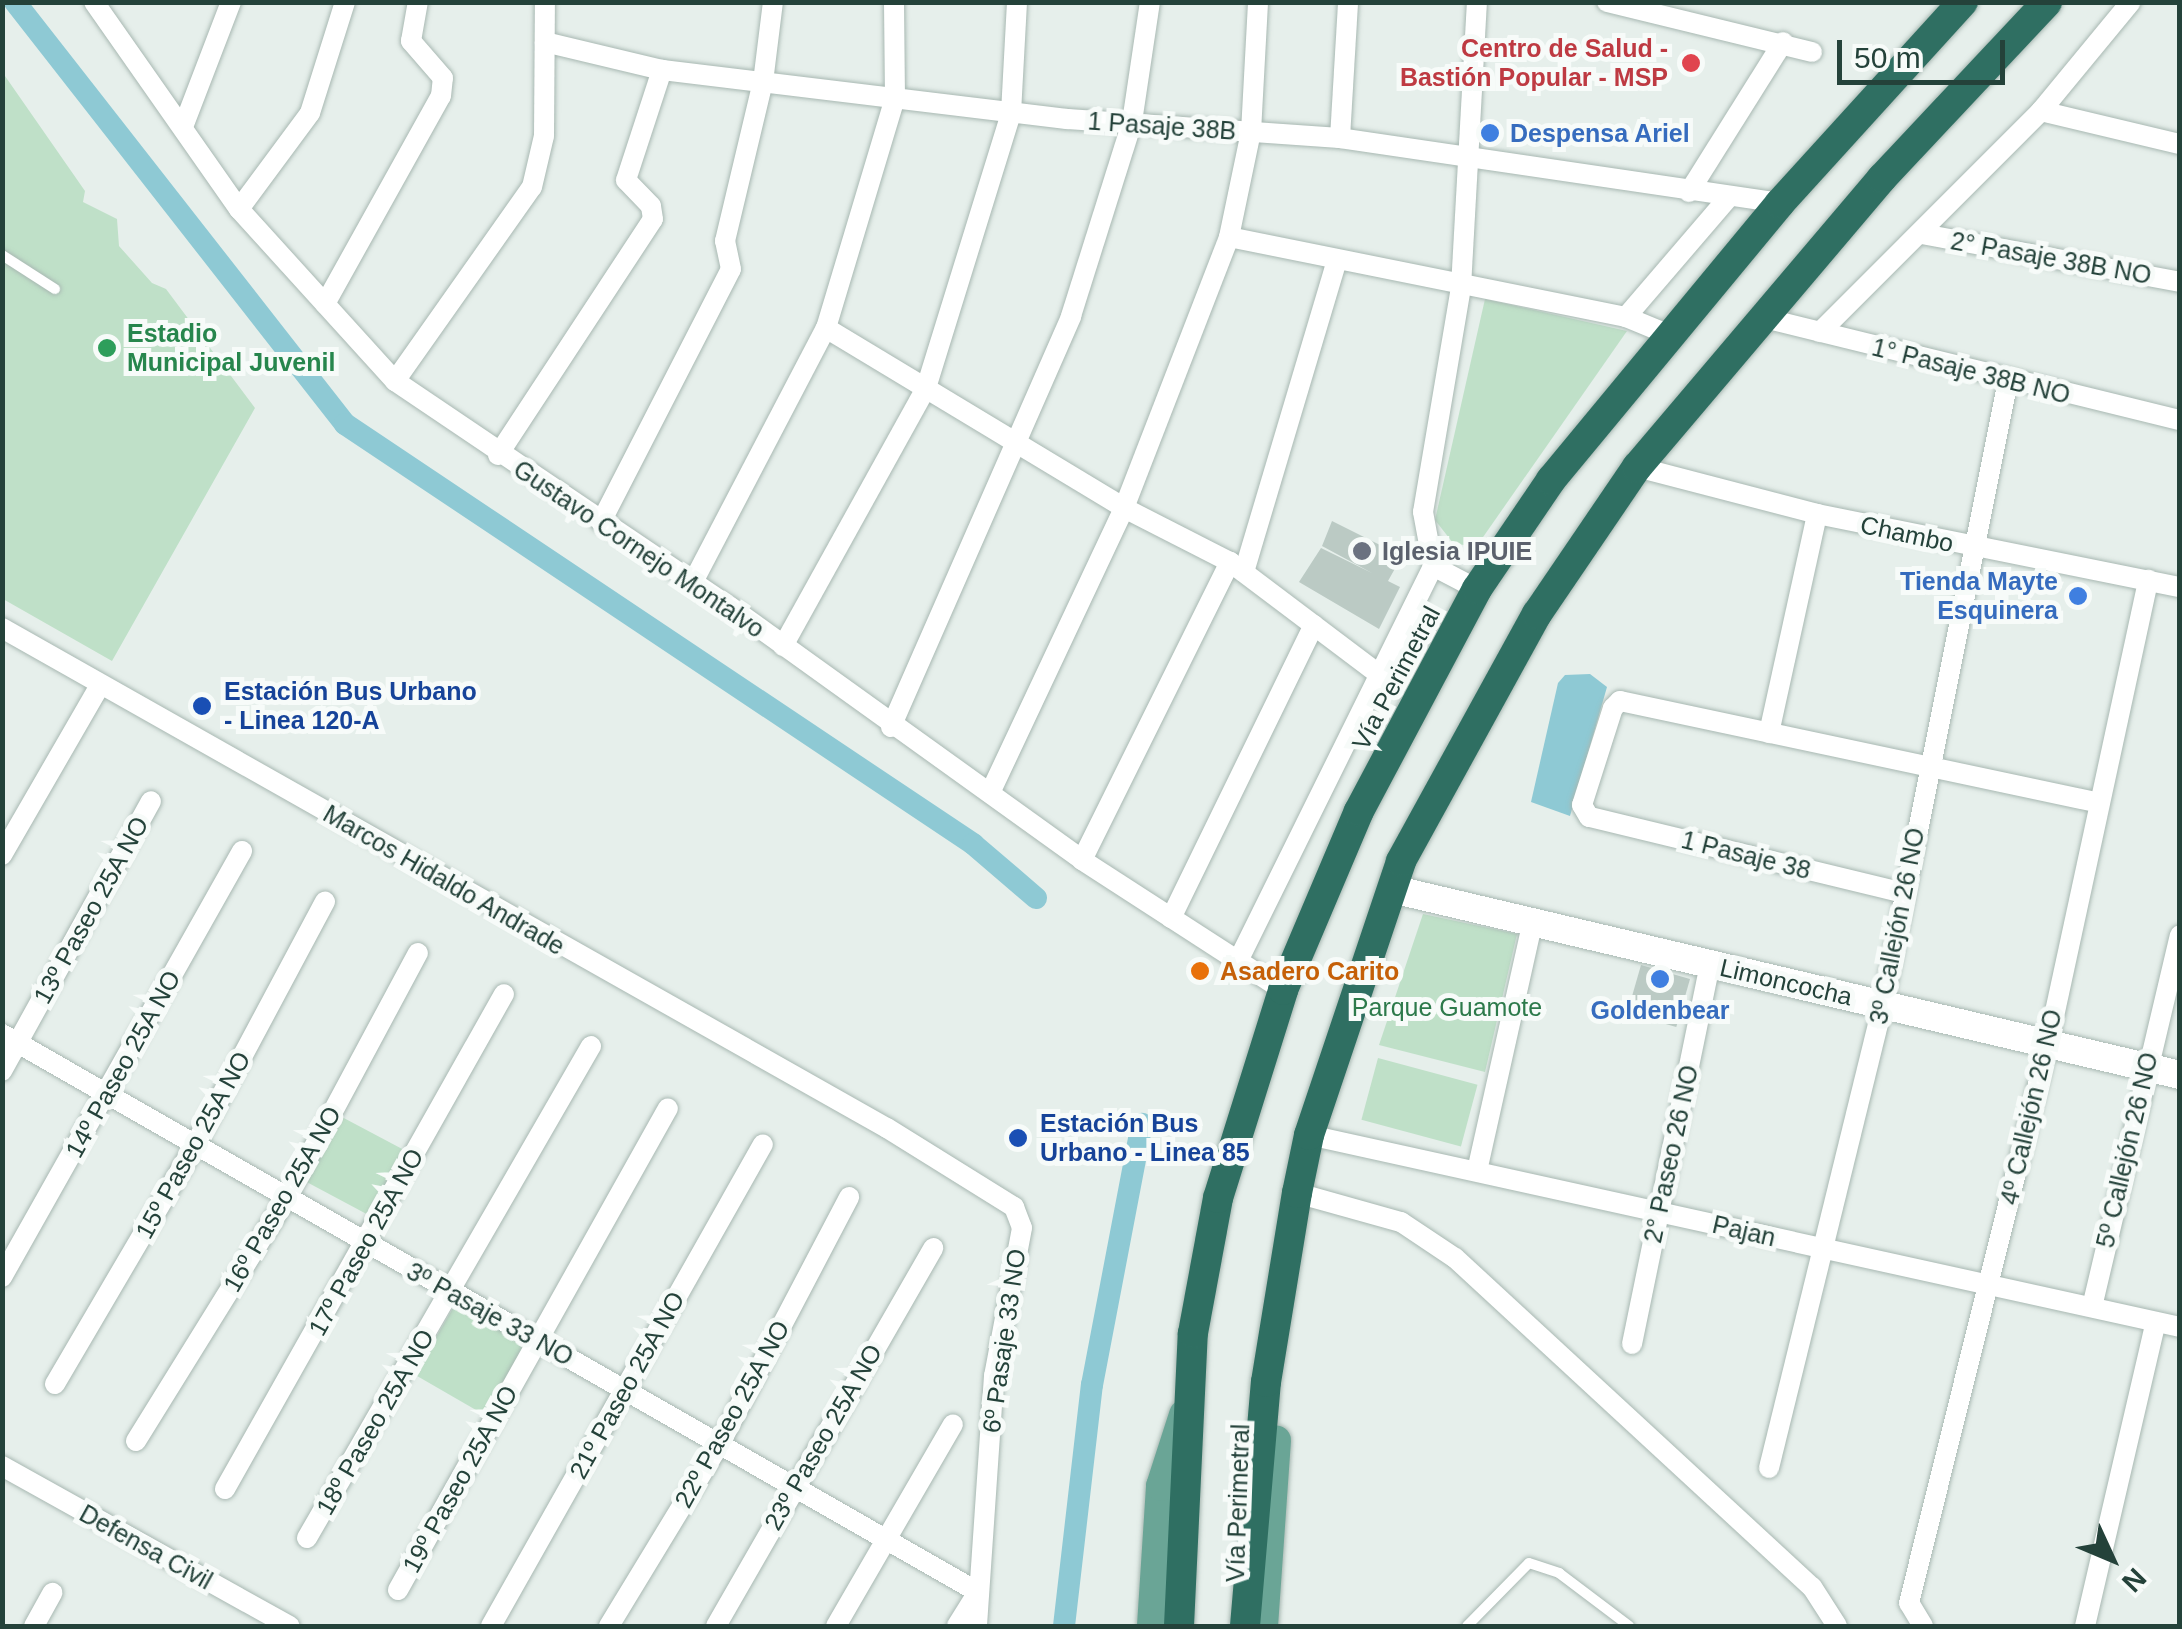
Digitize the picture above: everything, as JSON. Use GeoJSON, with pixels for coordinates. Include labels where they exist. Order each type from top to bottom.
{"type":"FeatureCollection","features":[{"type":"Feature","properties":{"kind":"highway","name":"Vía Perimetral"},"geometry":{"type":"LineString","coordinates":[[1179,1626],[1186,1408],[1218,1198],[1283,990],[1359,811],[1477,589],[1551,480],[1667,334],[1963,2]]}},
{"type":"Feature","properties":{"kind":"highway","name":"Vía Perimetral"},"geometry":{"type":"LineString","coordinates":[[1245,1626],[1266,1382],[1297,1193],[1309,1135],[1392,889],[1538,614],[1637,467],[1882,178],[2047,2]]}},
{"type":"Feature","properties":{"kind":"main road","name":"Vía Perimetral"},"geometry":{"type":"LineString","coordinates":[[1263,1626],[1276,1434],[1266,1382]]}},
{"type":"Feature","properties":{"kind":"main road","name":"Vía Perimetral"},"geometry":{"type":"LineString","coordinates":[[1152,1626],[1162,1486],[1186,1408]]}},
{"type":"Feature","properties":{"kind":"street"},"geometry":{"type":"LineString","coordinates":[[183,127],[232,2]]}},
{"type":"Feature","properties":{"kind":"street"},"geometry":{"type":"LineString","coordinates":[[239,209],[310,113],[345,2]]}},
{"type":"Feature","properties":{"kind":"street"},"geometry":{"type":"LineString","coordinates":[[324,304],[441,96],[443,78],[411,41],[418,2]]}},
{"type":"Feature","properties":{"kind":"street"},"geometry":{"type":"LineString","coordinates":[[395,382],[532,187],[543,148],[545,2]]}},
{"type":"Feature","properties":{"kind":"street"},"geometry":{"type":"LineString","coordinates":[[601,522],[732,270],[725,241],[763,82],[773,2]]}},
{"type":"Feature","properties":{"kind":"street"},"geometry":{"type":"LineString","coordinates":[[694,582],[826,328],[896,98],[894,2]]}},
{"type":"Feature","properties":{"kind":"street"},"geometry":{"type":"LineString","coordinates":[[782,646],[926,388],[1012,113],[1016,2]]}},
{"type":"Feature","properties":{"kind":"street"},"geometry":{"type":"LineString","coordinates":[[891,726],[1019,445],[1071,316],[1132,122],[1150,2]]}},
{"type":"Feature","properties":{"kind":"street"},"geometry":{"type":"LineString","coordinates":[[990,793],[1124,508],[1230,236],[1251,132],[1258,2]]}},
{"type":"Feature","properties":{"kind":"street"},"geometry":{"type":"LineString","coordinates":[[1340,138],[1348,2]]}},
{"type":"Feature","properties":{"kind":"street"},"geometry":{"type":"LineString","coordinates":[[1238,961],[1433,566],[1422,512],[1461,286],[1477,2]]}},
{"type":"Feature","properties":{"kind":"street"},"geometry":{"type":"LineString","coordinates":[[1607,2],[1656,6],[1812,52]]}},
{"type":"Feature","properties":{"kind":"street"},"geometry":{"type":"LineString","coordinates":[[1820,332],[2041,111],[2131,2]]}},
{"type":"Feature","properties":{"kind":"street","name":"Gustavo Cornejo Montalvo"},"geometry":{"type":"LineString","coordinates":[[105,8],[239,209],[395,382],[498,455],[694,582],[1082,860],[1283,990]]}},
{"type":"Feature","properties":{"kind":"street","name":"1 Pasaje 38B"},"geometry":{"type":"LineString","coordinates":[[544,42],[662,70],[1012,113],[1340,138],[1780,203]]}},
{"type":"Feature","properties":{"kind":"street"},"geometry":{"type":"LineString","coordinates":[[1690,192],[1783,42]]}},
{"type":"Feature","properties":{"kind":"street"},"geometry":{"type":"LineString","coordinates":[[498,455],[653,220],[651,206],[626,180],[662,70]]}},
{"type":"Feature","properties":{"kind":"street"},"geometry":{"type":"LineString","coordinates":[[2041,111],[2180,144]]}},
{"type":"Feature","properties":{"kind":"street"},"geometry":{"type":"LineString","coordinates":[[1626,316],[1728,198]]}},
{"type":"Feature","properties":{"kind":"street","name":"2° Pasaje 38B NO"},"geometry":{"type":"LineString","coordinates":[[1922,234],[2180,282]]}},
{"type":"Feature","properties":{"kind":"street"},"geometry":{"type":"LineString","coordinates":[[1230,236],[1461,286],[1626,316],[1667,334]]}},
{"type":"Feature","properties":{"kind":"street"},"geometry":{"type":"LineString","coordinates":[[1082,860],[1237,567],[1337,260]]}},
{"type":"Feature","properties":{"kind":"street","name":"1° Pasaje 38B NO"},"geometry":{"type":"LineString","coordinates":[[1764,318],[2008,381],[2180,420]]}},
{"type":"Feature","properties":{"kind":"street"},"geometry":{"type":"LineString","coordinates":[[826,328],[1124,508],[1237,567],[1380,675]]}},
{"type":"Feature","properties":{"kind":"street","name":"3º Callejón 26 NO"},"geometry":{"type":"LineString","coordinates":[[1769,1468],[1883,1005],[2008,381]]}},
{"type":"Feature","properties":{"kind":"street","name":"Chambo"},"geometry":{"type":"LineString","coordinates":[[1637,467],[1817,514],[2180,587]]}},
{"type":"Feature","properties":{"kind":"street"},"geometry":{"type":"LineString","coordinates":[[1817,514],[1769,733],[2095,802]]}},
{"type":"Feature","properties":{"kind":"street"},"geometry":{"type":"LineString","coordinates":[[1433,566],[1477,589]]}},
{"type":"Feature","properties":{"kind":"street","name":"4º Callejón 26 NO"},"geometry":{"type":"LineString","coordinates":[[1923,1626],[1909,1603],[2048,1044],[2095,802],[2148,580]]}},
{"type":"Feature","properties":{"kind":"street"},"geometry":{"type":"LineString","coordinates":[[1171,918],[1314,625]]}},
{"type":"Feature","properties":{"kind":"street","name":"Marcos Hidaldo Andrade"},"geometry":{"type":"LineString","coordinates":[[2,628],[99,687],[887,1128]]}},
{"type":"Feature","properties":{"kind":"street"},"geometry":{"type":"LineString","coordinates":[[2,855],[99,687]]}},
{"type":"Feature","properties":{"kind":"street","name":"1 Pasaje 38"},"geometry":{"type":"LineString","coordinates":[[1769,733],[1620,701],[1582,805],[1589,816],[1904,894]]}},
{"type":"Feature","properties":{"kind":"street","name":"13º Paseo 25A NO"},"geometry":{"type":"LineString","coordinates":[[2,1072],[10,1039],[151,801]]}},
{"type":"Feature","properties":{"kind":"street","name":"14º Paseo 25A NO"},"geometry":{"type":"LineString","coordinates":[[2,1276],[242,852]]}},
{"type":"Feature","properties":{"kind":"street","name":"Limoncocha"},"geometry":{"type":"LineString","coordinates":[[1392,889],[2180,1075]]}},
{"type":"Feature","properties":{"kind":"street","name":"15º Paseo 25A NO"},"geometry":{"type":"LineString","coordinates":[[55,1384],[195,1146],[325,902]]}},
{"type":"Feature","properties":{"kind":"street"},"geometry":{"type":"LineString","coordinates":[[1477,1171],[1533,920]]}},
{"type":"Feature","properties":{"kind":"street","name":"5º Callejón 26 NO"},"geometry":{"type":"LineString","coordinates":[[2092,1308],[2146,1066],[2180,935]]}},
{"type":"Feature","properties":{"kind":"street","name":"16º Paseo 25A NO"},"geometry":{"type":"LineString","coordinates":[[136,1440],[286,1199],[418,952]]}},
{"type":"Feature","properties":{"kind":"street","name":"2° Paseo 26 NO"},"geometry":{"type":"LineString","coordinates":[[1632,1344],[1710,964]]}},
{"type":"Feature","properties":{"kind":"street","name":"17º Paseo 25A NO"},"geometry":{"type":"LineString","coordinates":[[225,1489],[504,994]]}},
{"type":"Feature","properties":{"kind":"street","name":"3º Pasaje 33 NO"},"geometry":{"type":"LineString","coordinates":[[10,1039],[450,1293],[626,1388],[792,1487],[888,1537],[978,1592]]}},
{"type":"Feature","properties":{"kind":"street","name":"18º Paseo 25A NO"},"geometry":{"type":"LineString","coordinates":[[308,1538],[591,1046]]}},
{"type":"Feature","properties":{"kind":"street","name":"19º Paseo 25A NO"},"geometry":{"type":"LineString","coordinates":[[398,1590],[668,1108]]}},
{"type":"Feature","properties":{"kind":"street","name":"6º Pasaje 33 NO"},"geometry":{"type":"LineString","coordinates":[[887,1128],[1020,1216],[994,1376],[977,1626]]}},
{"type":"Feature","properties":{"kind":"street","name":"Pajan"},"geometry":{"type":"LineString","coordinates":[[1309,1135],[2180,1327]]}},
{"type":"Feature","properties":{"kind":"street","name":"21º Paseo 25A NO"},"geometry":{"type":"LineString","coordinates":[[491,1626],[763,1144]]}},
{"type":"Feature","properties":{"kind":"street"},"geometry":{"type":"LineString","coordinates":[[1297,1193],[1401,1222],[1442,1248],[1812,1587],[1837,1626]]}},
{"type":"Feature","properties":{"kind":"street","name":"22º Paseo 25A NO"},"geometry":{"type":"LineString","coordinates":[[609,1626],[719,1445],[849,1198]]}},
{"type":"Feature","properties":{"kind":"street","name":"23º Paseo 25A NO"},"geometry":{"type":"LineString","coordinates":[[716,1626],[792,1487],[933,1248]]}},
{"type":"Feature","properties":{"kind":"street"},"geometry":{"type":"LineString","coordinates":[[2085,1626],[2156,1322]]}},
{"type":"Feature","properties":{"kind":"street"},"geometry":{"type":"LineString","coordinates":[[836,1626],[954,1424]]}},
{"type":"Feature","properties":{"kind":"street","name":"Defensa Civil"},"geometry":{"type":"LineString","coordinates":[[2,1466],[289,1626]]}},
{"type":"Feature","properties":{"kind":"street"},"geometry":{"type":"LineString","coordinates":[[957,1626],[978,1592]]}},
{"type":"Feature","properties":{"kind":"street"},"geometry":{"type":"LineString","coordinates":[[34,1626],[52,1593]]}},
{"type":"Feature","properties":{"kind":"lane"},"geometry":{"type":"LineString","coordinates":[[2,255],[55,289]]}},
{"type":"Feature","properties":{"kind":"lane"},"geometry":{"type":"LineString","coordinates":[[1467,1626],[1529,1562],[1559,1573],[1629,1626]]}},
{"type":"Feature","properties":{"kind":"green space","name":"Estadio Municipal Juvenil"},"geometry":{"type":"Polygon","coordinates":[[[5,76],[85,191],[83,202],[117,219],[119,246],[152,283],[166,289],[255,408],[112,661],[3,599],[5,76]]]}},
{"type":"Feature","properties":{"kind":"green space"},"geometry":{"type":"Polygon","coordinates":[[[1485,299],[1627,331],[1481,540],[1469,546],[1453,543],[1435,520],[1485,299]]]}},
{"type":"Feature","properties":{"kind":"green space","name":"Parque Guamote"},"geometry":{"type":"Polygon","coordinates":[[[1423,914],[1517,934],[1485,1072],[1379,1045],[1423,914]]]}},
{"type":"Feature","properties":{"kind":"green space"},"geometry":{"type":"Polygon","coordinates":[[[1378,1058],[1477,1085],[1461,1146],[1361,1120],[1378,1058]]]}},
{"type":"Feature","properties":{"kind":"green space"},"geometry":{"type":"Polygon","coordinates":[[[340,1116],[410,1153],[375,1218],[305,1181],[340,1116]]]}},
{"type":"Feature","properties":{"kind":"green space"},"geometry":{"type":"Polygon","coordinates":[[[457,1301],[529,1342],[486,1416],[415,1375],[457,1301]]]}},
{"type":"Feature","properties":{"kind":"water"},"geometry":{"type":"Polygon","coordinates":[[[1590,674],[1607,687],[1570,816],[1531,802],[1558,683],[1565,675],[1590,674]]]}},
{"type":"Feature","properties":{"kind":"building","name":"Despensa Ariel"},"geometry":{"type":"Polygon","coordinates":[[[1483,124],[1498,125],[1497,142],[1482,141],[1483,124]]]}},
{"type":"Feature","properties":{"kind":"building"},"geometry":{"type":"Polygon","coordinates":[[[1332,521],[1402,556],[1388,581],[1400,587],[1379,629],[1299,582],[1321,548],[1372,573],[1322,546],[1332,521]]]}},
{"type":"Feature","properties":{"kind":"building","name":"Asadero Carito"},"geometry":{"type":"Polygon","coordinates":[[[1196,958],[1213,972],[1203,984],[1186,970],[1196,958]]]}},
{"type":"Feature","properties":{"kind":"building"},"geometry":{"type":"Polygon","coordinates":[[[1641,965],[1690,979],[1676,1027],[1627,1013],[1641,965]]]}},
{"type":"Feature","properties":{"kind":"waterway"},"geometry":{"type":"LineString","coordinates":[[15,2],[345,424],[973,844],[1036,898]]}},
{"type":"Feature","properties":{"kind":"waterway"},"geometry":{"type":"LineString","coordinates":[[1064,1626],[1092,1385],[1142,1124]]}},
{"type":"Feature","properties":{"kind":"place","name":"Centro de Salud - Bastión Popular - MSP"},"geometry":{"type":"Point","coordinates":[1691,63]}},
{"type":"Feature","properties":{"kind":"place","name":"Despensa Ariel"},"geometry":{"type":"Point","coordinates":[1490,133]}},
{"type":"Feature","properties":{"kind":"place","name":"Estadio Municipal Juvenil"},"geometry":{"type":"Point","coordinates":[107,348]}},
{"type":"Feature","properties":{"kind":"place","name":"Iglesia IPUIE"},"geometry":{"type":"Point","coordinates":[1362,551]}},
{"type":"Feature","properties":{"kind":"place","name":"Tienda Mayte Esquinera"},"geometry":{"type":"Point","coordinates":[2078,596]}},
{"type":"Feature","properties":{"kind":"place","name":"Estación Bus Urbano - Linea 120-A"},"geometry":{"type":"Point","coordinates":[202,706]}},
{"type":"Feature","properties":{"kind":"place","name":"Asadero Carito"},"geometry":{"type":"Point","coordinates":[1200,971]}},
{"type":"Feature","properties":{"kind":"place","name":"Goldenbear"},"geometry":{"type":"Point","coordinates":[1660,979]}},
{"type":"Feature","properties":{"kind":"place","name":"Estación Bus Urbano - Linea 85"},"geometry":{"type":"Point","coordinates":[1018,1138]}}]}
